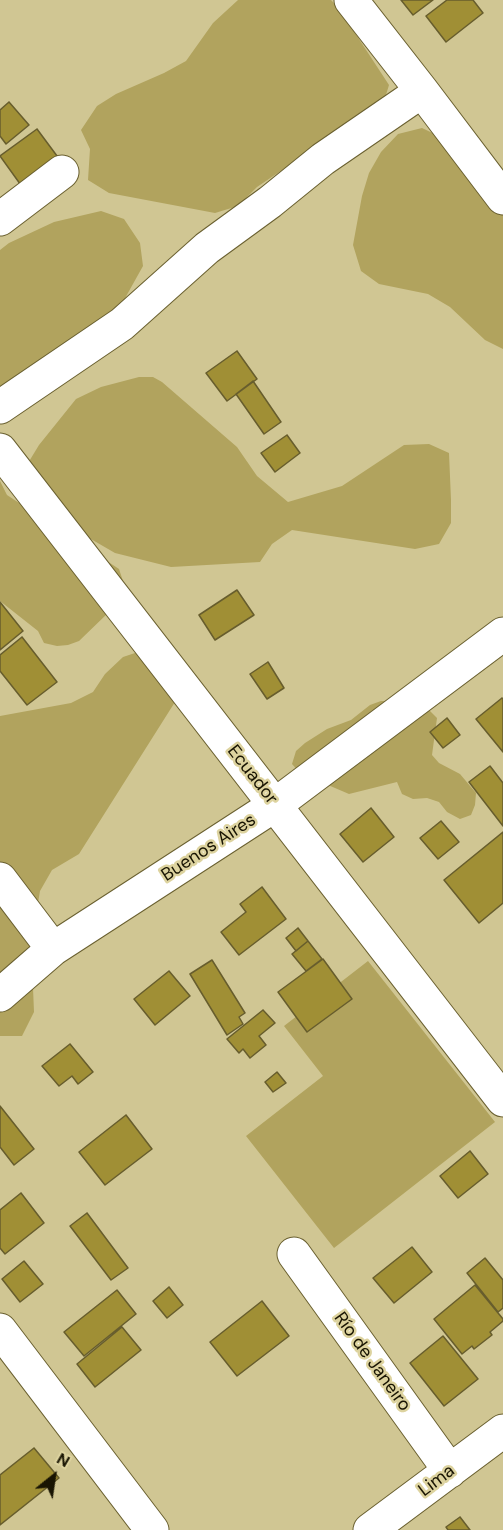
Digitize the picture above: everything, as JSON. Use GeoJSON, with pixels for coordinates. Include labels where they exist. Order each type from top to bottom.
{"type":"FeatureCollection","features":[{"type":"Feature","properties":{"kind":"street"},"geometry":{"type":"LineString","coordinates":[[351,0],[503,198]]}},
{"type":"Feature","properties":{"kind":"street"},"geometry":{"type":"LineString","coordinates":[[0,407],[122,324],[207,248],[270,202],[323,159],[422,91]]}},
{"type":"Feature","properties":{"kind":"street"},"geometry":{"type":"LineString","coordinates":[[0,219],[62,172]]}},
{"type":"Feature","properties":{"kind":"street","name":"Ecuador"},"geometry":{"type":"LineString","coordinates":[[0,450],[503,1100]]}},
{"type":"Feature","properties":{"kind":"street","name":"Buenos Aires"},"geometry":{"type":"LineString","coordinates":[[0,995],[53,949],[275,805],[503,634]]}},
{"type":"Feature","properties":{"kind":"street"},"geometry":{"type":"LineString","coordinates":[[0,879],[53,949]]}},
{"type":"Feature","properties":{"kind":"street","name":"Río de Janeiro"},"geometry":{"type":"LineString","coordinates":[[294,1254],[450,1471]]}},
{"type":"Feature","properties":{"kind":"street"},"geometry":{"type":"LineString","coordinates":[[0,1330],[152,1530]]}},
{"type":"Feature","properties":{"kind":"street","name":"Lima"},"geometry":{"type":"LineString","coordinates":[[370,1530],[503,1431]]}},
{"type":"Feature","properties":{"kind":"shaded area"},"geometry":{"type":"Polygon","coordinates":[[[238,0],[331,0],[338,7],[389,85],[382,108],[325,141],[257,187],[238,206],[215,213],[109,193],[88,180],[90,149],[81,130],[97,106],[116,94],[186,61],[213,23],[238,0]]]}},
{"type":"Feature","properties":{"kind":"shaded area"},"geometry":{"type":"Polygon","coordinates":[[[422,128],[443,138],[503,202],[503,349],[485,340],[450,307],[428,294],[379,284],[361,271],[353,245],[362,196],[369,173],[381,152],[398,134],[422,128]]]}},
{"type":"Feature","properties":{"kind":"shaded area"},"geometry":{"type":"Polygon","coordinates":[[[101,211],[124,219],[140,243],[143,266],[119,309],[0,400],[0,250],[9,243],[54,222],[101,211]]]}},
{"type":"Feature","properties":{"kind":"shaded area"},"geometry":{"type":"Polygon","coordinates":[[[139,377],[153,377],[162,382],[237,447],[257,476],[288,502],[342,486],[404,445],[429,444],[449,453],[451,523],[439,544],[415,549],[292,530],[272,544],[260,562],[171,567],[115,553],[34,506],[25,468],[39,445],[76,399],[101,387],[139,377]]]}},
{"type":"Feature","properties":{"kind":"shaded area"},"geometry":{"type":"Polygon","coordinates":[[[0,481],[7,495],[119,569],[123,581],[120,593],[108,613],[79,641],[57,646],[44,643],[38,631],[0,601],[0,481]]]}},
{"type":"Feature","properties":{"kind":"shaded area"},"geometry":{"type":"Polygon","coordinates":[[[147,649],[175,702],[79,854],[52,870],[40,891],[32,964],[34,1012],[22,1036],[0,1036],[0,716],[71,703],[93,692],[105,674],[123,657],[147,649]]]}},
{"type":"Feature","properties":{"kind":"shaded area"},"geometry":{"type":"Polygon","coordinates":[[[381,701],[396,701],[429,710],[437,718],[432,755],[439,763],[460,774],[476,793],[471,815],[460,819],[447,812],[439,802],[427,798],[413,799],[402,794],[397,782],[349,794],[300,773],[292,764],[296,751],[305,743],[327,729],[351,720],[370,705],[381,701]]]}},
{"type":"Feature","properties":{"kind":"shaded area"},"geometry":{"type":"Polygon","coordinates":[[[368,961],[495,1122],[334,1248],[246,1136],[323,1076],[284,1026],[368,961]]]}},
{"type":"Feature","properties":{"kind":"building"},"geometry":{"type":"Polygon","coordinates":[[[401,0],[433,0],[413,15],[401,0]]]}},
{"type":"Feature","properties":{"kind":"building"},"geometry":{"type":"Polygon","coordinates":[[[447,0],[473,0],[483,13],[446,42],[426,16],[447,0]]]}},
{"type":"Feature","properties":{"kind":"building"},"geometry":{"type":"Polygon","coordinates":[[[9,102],[29,125],[6,144],[0,136],[0,110],[9,102]]]}},
{"type":"Feature","properties":{"kind":"building"},"geometry":{"type":"Polygon","coordinates":[[[37,129],[60,160],[23,188],[0,156],[37,129]]]}},
{"type":"Feature","properties":{"kind":"building"},"geometry":{"type":"Polygon","coordinates":[[[237,351],[257,379],[227,401],[206,373],[237,351]]]}},
{"type":"Feature","properties":{"kind":"building"},"geometry":{"type":"Polygon","coordinates":[[[253,381],[281,422],[264,434],[236,394],[253,381]]]}},
{"type":"Feature","properties":{"kind":"building"},"geometry":{"type":"Polygon","coordinates":[[[287,435],[300,453],[275,472],[261,453],[287,435]]]}},
{"type":"Feature","properties":{"kind":"building"},"geometry":{"type":"Polygon","coordinates":[[[237,590],[254,615],[215,640],[199,615],[237,590]]]}},
{"type":"Feature","properties":{"kind":"building"},"geometry":{"type":"Polygon","coordinates":[[[0,602],[23,631],[0,650],[0,602]]]}},
{"type":"Feature","properties":{"kind":"building"},"geometry":{"type":"Polygon","coordinates":[[[22,637],[57,682],[27,705],[0,671],[0,655],[22,637]]]}},
{"type":"Feature","properties":{"kind":"building"},"geometry":{"type":"Polygon","coordinates":[[[268,662],[284,688],[267,699],[250,674],[268,662]]]}},
{"type":"Feature","properties":{"kind":"building"},"geometry":{"type":"Polygon","coordinates":[[[503,699],[503,752],[476,719],[503,699]]]}},
{"type":"Feature","properties":{"kind":"building"},"geometry":{"type":"Polygon","coordinates":[[[447,718],[460,735],[443,748],[430,732],[447,718]]]}},
{"type":"Feature","properties":{"kind":"building"},"geometry":{"type":"Polygon","coordinates":[[[490,766],[503,783],[503,826],[469,782],[490,766]]]}},
{"type":"Feature","properties":{"kind":"building"},"geometry":{"type":"Polygon","coordinates":[[[371,808],[394,837],[363,862],[340,834],[371,808]]]}},
{"type":"Feature","properties":{"kind":"building"},"geometry":{"type":"Polygon","coordinates":[[[441,821],[459,842],[438,859],[420,838],[441,821]]]}},
{"type":"Feature","properties":{"kind":"building"},"geometry":{"type":"Polygon","coordinates":[[[503,832],[503,903],[479,923],[444,880],[503,832]]]}},
{"type":"Feature","properties":{"kind":"building"},"geometry":{"type":"Polygon","coordinates":[[[262,887],[286,919],[239,955],[221,932],[246,912],[240,904],[262,887]]]}},
{"type":"Feature","properties":{"kind":"building"},"geometry":{"type":"Polygon","coordinates":[[[298,928],[308,941],[296,951],[286,938],[298,928]]]}},
{"type":"Feature","properties":{"kind":"building"},"geometry":{"type":"Polygon","coordinates":[[[308,941],[322,959],[306,971],[292,954],[308,941]]]}},
{"type":"Feature","properties":{"kind":"building"},"geometry":{"type":"Polygon","coordinates":[[[323,959],[352,999],[307,1032],[278,992],[323,959]]]}},
{"type":"Feature","properties":{"kind":"building"},"geometry":{"type":"Polygon","coordinates":[[[212,960],[245,1013],[239,1017],[243,1024],[227,1035],[190,974],[212,960]]]}},
{"type":"Feature","properties":{"kind":"building"},"geometry":{"type":"Polygon","coordinates":[[[169,971],[190,996],[155,1025],[134,999],[169,971]]]}},
{"type":"Feature","properties":{"kind":"building"},"geometry":{"type":"Polygon","coordinates":[[[263,1010],[275,1023],[259,1036],[266,1045],[250,1058],[243,1049],[239,1053],[227,1039],[263,1010]]]}},
{"type":"Feature","properties":{"kind":"building"},"geometry":{"type":"Polygon","coordinates":[[[70,1044],[93,1072],[78,1084],[72,1076],[59,1086],[42,1066],[70,1044]]]}},
{"type":"Feature","properties":{"kind":"building"},"geometry":{"type":"Polygon","coordinates":[[[277,1072],[286,1083],[273,1092],[265,1082],[277,1072]]]}},
{"type":"Feature","properties":{"kind":"building"},"geometry":{"type":"Polygon","coordinates":[[[0,1106],[34,1149],[14,1165],[0,1147],[0,1106]]]}},
{"type":"Feature","properties":{"kind":"building"},"geometry":{"type":"Polygon","coordinates":[[[126,1115],[152,1149],[105,1185],[79,1152],[126,1115]]]}},
{"type":"Feature","properties":{"kind":"building"},"geometry":{"type":"Polygon","coordinates":[[[470,1151],[488,1174],[458,1198],[440,1176],[470,1151]]]}},
{"type":"Feature","properties":{"kind":"building"},"geometry":{"type":"Polygon","coordinates":[[[21,1193],[44,1223],[5,1254],[0,1248],[0,1210],[21,1193]]]}},
{"type":"Feature","properties":{"kind":"building"},"geometry":{"type":"Polygon","coordinates":[[[87,1213],[128,1268],[111,1280],[70,1226],[87,1213]]]}},
{"type":"Feature","properties":{"kind":"building"},"geometry":{"type":"Polygon","coordinates":[[[412,1247],[432,1272],[394,1303],[373,1278],[412,1247]]]}},
{"type":"Feature","properties":{"kind":"building"},"geometry":{"type":"Polygon","coordinates":[[[485,1258],[503,1280],[503,1308],[498,1312],[467,1273],[485,1258]]]}},
{"type":"Feature","properties":{"kind":"building"},"geometry":{"type":"Polygon","coordinates":[[[24,1261],[43,1284],[20,1302],[2,1279],[24,1261]]]}},
{"type":"Feature","properties":{"kind":"building"},"geometry":{"type":"Polygon","coordinates":[[[475,1285],[503,1321],[490,1332],[492,1335],[474,1349],[472,1346],[462,1354],[434,1319],[475,1285]]]}},
{"type":"Feature","properties":{"kind":"building"},"geometry":{"type":"Polygon","coordinates":[[[169,1287],[183,1305],[167,1318],[153,1301],[169,1287]]]}},
{"type":"Feature","properties":{"kind":"building"},"geometry":{"type":"Polygon","coordinates":[[[117,1290],[136,1314],[84,1356],[64,1332],[117,1290]]]}},
{"type":"Feature","properties":{"kind":"building"},"geometry":{"type":"Polygon","coordinates":[[[262,1301],[289,1336],[237,1376],[210,1342],[262,1301]]]}},
{"type":"Feature","properties":{"kind":"building"},"geometry":{"type":"Polygon","coordinates":[[[122,1327],[141,1350],[95,1387],[77,1364],[122,1327]]]}},
{"type":"Feature","properties":{"kind":"building"},"geometry":{"type":"Polygon","coordinates":[[[443,1336],[478,1379],[444,1406],[410,1363],[443,1336]]]}},
{"type":"Feature","properties":{"kind":"building"},"geometry":{"type":"Polygon","coordinates":[[[34,1448],[59,1478],[0,1525],[0,1475],[34,1448]]]}},
{"type":"Feature","properties":{"kind":"building"},"geometry":{"type":"Polygon","coordinates":[[[460,1517],[470,1530],[448,1530],[446,1527],[460,1517]]]}}]}
